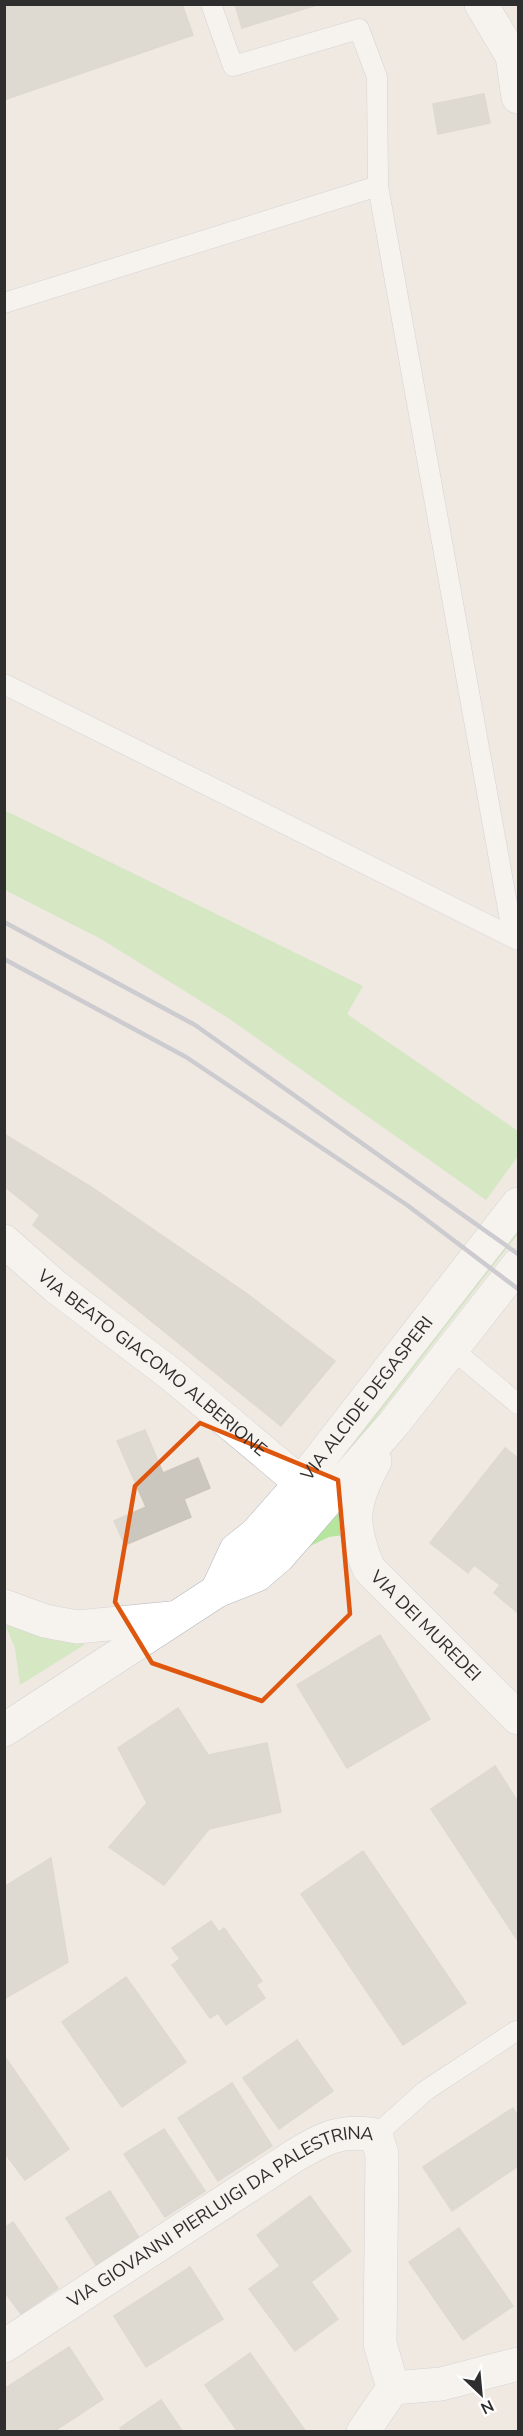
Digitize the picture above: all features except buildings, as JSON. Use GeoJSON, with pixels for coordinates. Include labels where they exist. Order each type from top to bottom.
{"type":"FeatureCollection","features":[{"type":"Feature","properties":{"kind":"street"},"geometry":{"type":"LineString","coordinates":[[481,4],[512,56],[519,97]]}},
{"type":"Feature","properties":{"kind":"street","name":"VIA ALCIDE DEGASPERI"},"geometry":{"type":"LineString","coordinates":[[217,1591],[236,1550],[256,1534],[301,1483],[519,1204]]}},
{"type":"Feature","properties":{"kind":"street","name":"VIA BEATO GIACOMO ALBERIONE"},"geometry":{"type":"LineString","coordinates":[[4,1241],[56,1287],[172,1375],[301,1483]]}},
{"type":"Feature","properties":{"kind":"street","name":"VIA ALCIDE DEGASPERI"},"geometry":{"type":"LineString","coordinates":[[4,1730],[217,1591],[257,1575],[279,1556],[395,1422],[519,1265]]}},
{"type":"Feature","properties":{"kind":"street","name":"VIA DEI MUREDEI"},"geometry":{"type":"LineString","coordinates":[[395,1422],[359,1494],[355,1517],[357,1539],[369,1569],[519,1718]]}},
{"type":"Feature","properties":{"kind":"street"},"geometry":{"type":"LineString","coordinates":[[4,1606],[45,1621],[77,1627],[176,1617]]}},
{"type":"Feature","properties":{"kind":"street","name":"VIA GIOVANNI PIERLUIGI DA PALESTRINA"},"geometry":{"type":"LineString","coordinates":[[4,2346],[294,2156],[325,2139],[353,2131],[376,2135],[382,2154],[380,2344],[393,2388]]}},
{"type":"Feature","properties":{"kind":"street"},"geometry":{"type":"LineString","coordinates":[[363,2432],[393,2388],[441,2384],[519,2364]]}},
{"type":"Feature","properties":{"kind":"lane"},"geometry":{"type":"LineString","coordinates":[[211,4],[233,66],[359,29],[377,77],[378,186],[516,938]]}},
{"type":"Feature","properties":{"kind":"lane"},"geometry":{"type":"LineString","coordinates":[[4,303],[378,186]]}},
{"type":"Feature","properties":{"kind":"lane"},"geometry":{"type":"LineString","coordinates":[[4,684],[516,938]]}},
{"type":"Feature","properties":{"kind":"lane"},"geometry":{"type":"LineString","coordinates":[[452,1349],[519,1404]]}},
{"type":"Feature","properties":{"kind":"lane"},"geometry":{"type":"LineString","coordinates":[[376,2135],[425,2091],[516,2031]]}},
{"type":"Feature","properties":{"kind":"highlighted area"},"geometry":{"type":"Polygon","coordinates":[[[200,1423],[338,1480],[350,1614],[262,1701],[152,1663],[115,1602],[135,1486],[200,1423]]]}},
{"type":"Feature","properties":{"kind":"green space"},"geometry":{"type":"Polygon","coordinates":[[[4,810],[363,986],[347,1014],[518,1131],[518,1156],[486,1200],[228,1018],[101,939],[5,890],[4,810]]]}},
{"type":"Feature","properties":{"kind":"green space"},"geometry":{"type":"Polygon","coordinates":[[[518,1223],[518,1234],[351,1450],[345,1445],[518,1223]]]}},
{"type":"Feature","properties":{"kind":"green space"},"geometry":{"type":"Polygon","coordinates":[[[340,1498],[343,1535],[329,1537],[306,1548],[340,1498]]]}},
{"type":"Feature","properties":{"kind":"green space"},"geometry":{"type":"Polygon","coordinates":[[[9,1623],[49,1639],[81,1640],[84,1645],[20,1685],[15,1648],[6,1627],[9,1623]]]}},
{"type":"Feature","properties":{"kind":"railway"},"geometry":{"type":"LineString","coordinates":[[4,922],[195,1025],[518,1254]]}},
{"type":"Feature","properties":{"kind":"railway"},"geometry":{"type":"LineString","coordinates":[[4,959],[186,1057],[407,1205],[518,1289]]}}]}
